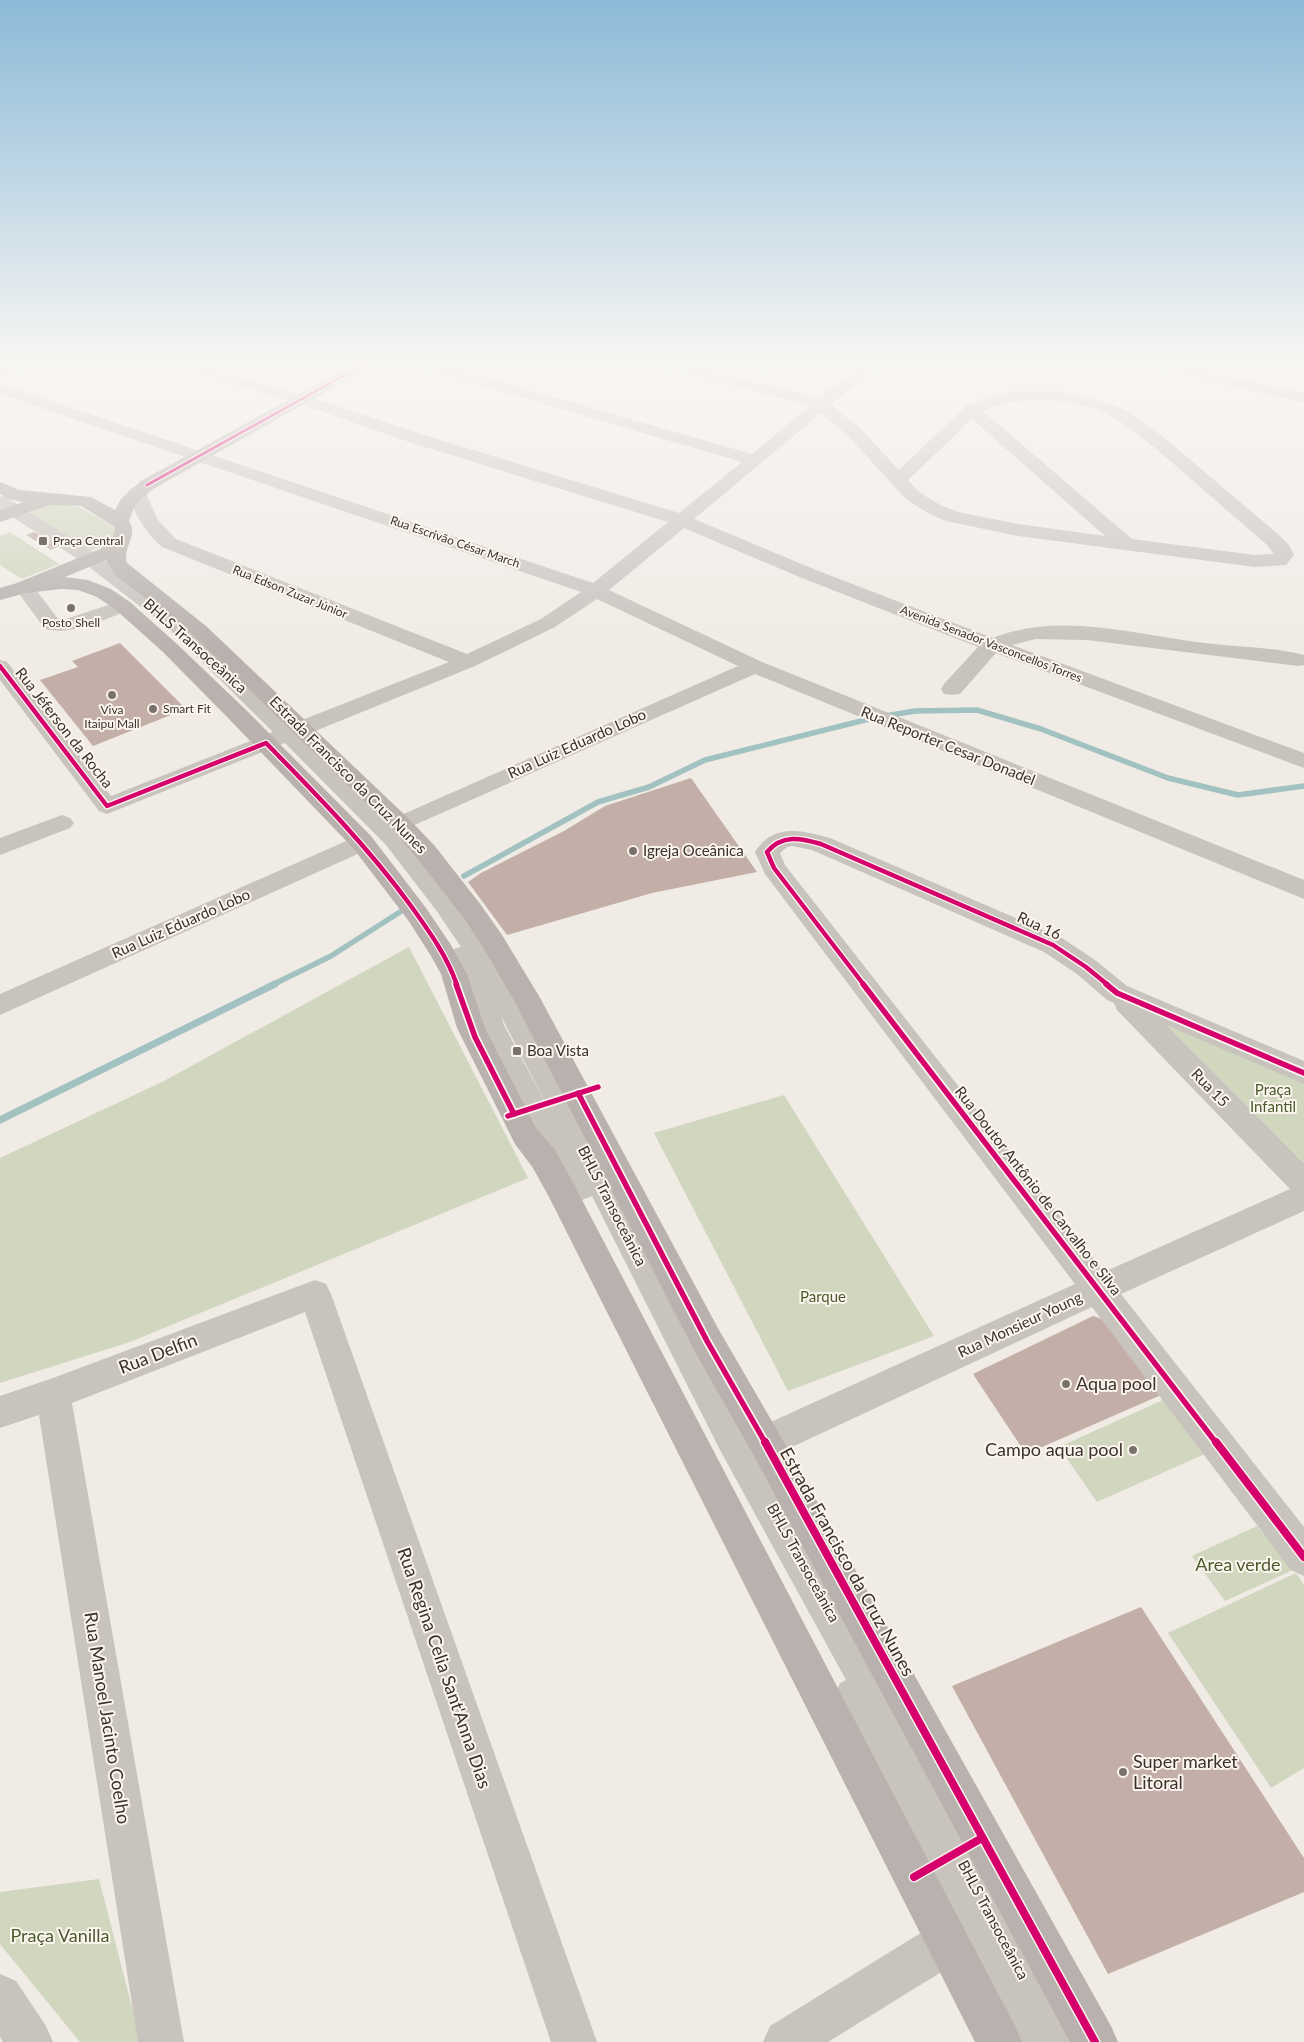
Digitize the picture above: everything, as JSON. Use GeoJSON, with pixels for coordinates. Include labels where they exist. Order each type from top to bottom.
{"type":"FeatureCollection","features":[{"type":"Feature","properties":{"kind":"main road"},"geometry":{"type":"LineString","coordinates":[[85,501],[120,521],[127,502],[142,489],[189,461]]}},
{"type":"Feature","properties":{"kind":"main road"},"geometry":{"type":"LineString","coordinates":[[3,507],[15,495],[85,501],[142,489]]}},
{"type":"Feature","properties":{"kind":"main road"},"geometry":{"type":"LineString","coordinates":[[3,507],[48,499]]}},
{"type":"Feature","properties":{"kind":"main road","name":"Estrada Francisco da Cruz Nunes"},"geometry":{"type":"LineString","coordinates":[[120,521],[124,527],[124,535],[115,555],[116,562],[121,570],[199,630],[284,736],[406,900],[442,952],[454,974],[471,1028],[525,1136],[544,1159],[560,1188],[999,2042]]}},
{"type":"Feature","properties":{"kind":"main road"},"geometry":{"type":"LineString","coordinates":[[0,594],[24,587],[107,553],[120,543]]}},
{"type":"Feature","properties":{"kind":"main road","name":"Estrada Francisco da Cruz Nunes"},"geometry":{"type":"LineString","coordinates":[[24,587],[61,583],[81,584],[104,593],[123,606],[170,648],[400,823],[426,851],[472,911],[506,964],[578,1093],[686,1302],[1095,2042]]}},
{"type":"Feature","properties":{"kind":"street","name":"Rua Escrivão César March"},"geometry":{"type":"LineString","coordinates":[[219,461],[596,591]]}},
{"type":"Feature","properties":{"kind":"street","name":"Avenida Senador Vasconcellos Torres"},"geometry":{"type":"LineString","coordinates":[[490,461],[681,520],[809,574],[992,645],[1304,761]]}},
{"type":"Feature","properties":{"kind":"street"},"geometry":{"type":"LineString","coordinates":[[284,736],[468,662],[548,623],[596,591],[753,461]]}},
{"type":"Feature","properties":{"kind":"street"},"geometry":{"type":"LineString","coordinates":[[882,461],[921,501],[954,517],[1018,530],[1271,562],[1279,561],[1284,555],[1282,549],[1181,461]]}},
{"type":"Feature","properties":{"kind":"street"},"geometry":{"type":"LineString","coordinates":[[899,479],[918,461]]}},
{"type":"Feature","properties":{"kind":"street"},"geometry":{"type":"LineString","coordinates":[[1032,461],[1082,508],[1125,544]]}},
{"type":"Feature","properties":{"kind":"street","name":"Rua Edson Zuzar Júnior"},"geometry":{"type":"LineString","coordinates":[[142,489],[139,502],[162,538],[169,543],[468,662]]}},
{"type":"Feature","properties":{"kind":"street","name":"BHLS Transoceânica"},"geometry":{"type":"LineString","coordinates":[[3,507],[12,527],[82,563],[112,590],[187,647],[395,839],[436,892],[489,969],[728,1430],[855,1658],[1059,2042]]}},
{"type":"Feature","properties":{"kind":"street"},"geometry":{"type":"LineString","coordinates":[[24,587],[52,625],[68,625],[123,606]]}},
{"type":"Feature","properties":{"kind":"street","name":"Rua Reporter Cesar Donadel"},"geometry":{"type":"LineString","coordinates":[[596,591],[754,666],[1304,890]]}},
{"type":"Feature","properties":{"kind":"street"},"geometry":{"type":"LineString","coordinates":[[952,689],[992,645],[1013,636],[1050,631],[1298,660]]}},
{"type":"Feature","properties":{"kind":"street","name":"Rua Jéferson da Rocha"},"geometry":{"type":"LineString","coordinates":[[0,666],[107,806],[284,736]]}},
{"type":"Feature","properties":{"kind":"street","name":"Rua Luiz Eduardo Lobo"},"geometry":{"type":"LineString","coordinates":[[400,823],[754,666]]}},
{"type":"Feature","properties":{"kind":"street","name":"BHLS Transoceânica"},"geometry":{"type":"LineString","coordinates":[[284,736],[376,834],[414,882],[471,971],[490,1025],[542,1126],[570,1163],[639,1296],[839,1668],[1034,2042]]}},
{"type":"Feature","properties":{"kind":"street"},"geometry":{"type":"LineString","coordinates":[[0,847],[62,823]]}},
{"type":"Feature","properties":{"kind":"street","name":"Rua 16"},"geometry":{"type":"LineString","coordinates":[[780,840],[795,838],[821,844],[1053,945],[1086,967],[1117,993],[1304,1073]]}},
{"type":"Feature","properties":{"kind":"street","name":"Rua Doutor Antônio de Carvalho e Silva"},"geometry":{"type":"LineString","coordinates":[[780,840],[772,845],[767,852],[774,868],[1304,1557]]}},
{"type":"Feature","properties":{"kind":"street","name":"Rua Luiz Eduardo Lobo"},"geometry":{"type":"LineString","coordinates":[[0,1005],[362,842]]}},
{"type":"Feature","properties":{"kind":"street","name":"Rua 15"},"geometry":{"type":"LineString","coordinates":[[1117,993],[1304,1184]]}},
{"type":"Feature","properties":{"kind":"street","name":"Rua Monsieur Young"},"geometry":{"type":"LineString","coordinates":[[765,1442],[1098,1289],[1304,1198]]}},
{"type":"Feature","properties":{"kind":"street","name":"Rua Delfin"},"geometry":{"type":"LineString","coordinates":[[0,1412],[53,1394],[315,1294]]}},
{"type":"Feature","properties":{"kind":"street","name":"Rua Regina Celia Sant'Anna Dias"},"geometry":{"type":"LineString","coordinates":[[315,1294],[574,2042]]}},
{"type":"Feature","properties":{"kind":"street","name":"Rua Manoel Jacinto Coelho"},"geometry":{"type":"LineString","coordinates":[[53,1394],[161,2042]]}},
{"type":"Feature","properties":{"kind":"street"},"geometry":{"type":"LineString","coordinates":[[786,2042],[948,1942]]}},
{"type":"Feature","properties":{"kind":"street"},"geometry":{"type":"LineString","coordinates":[[0,1997],[30,2042]]}},
{"type":"Feature","properties":{"kind":"green space"},"geometry":{"type":"Polygon","coordinates":[[[57,504],[79,507],[113,526],[115,531],[113,536],[106,544],[90,551],[31,512],[57,504]]]}},
{"type":"Feature","properties":{"kind":"green space"},"geometry":{"type":"Polygon","coordinates":[[[10,532],[59,564],[22,579],[0,565],[0,536],[10,532]]]}},
{"type":"Feature","properties":{"kind":"green space"},"geometry":{"type":"Polygon","coordinates":[[[409,947],[528,1178],[130,1342],[0,1383],[0,1158],[162,1082],[409,947]]]}},
{"type":"Feature","properties":{"kind":"green space","name":"Praça Infantil"},"geometry":{"type":"Polygon","coordinates":[[[1145,1009],[1304,1079],[1304,1175],[1145,1009]]]}},
{"type":"Feature","properties":{"kind":"green space","name":"Parque"},"geometry":{"type":"Polygon","coordinates":[[[784,1095],[934,1336],[788,1391],[654,1133],[784,1095]]]}},
{"type":"Feature","properties":{"kind":"green space","name":"Campo aqua pool"},"geometry":{"type":"Polygon","coordinates":[[[1165,1399],[1207,1453],[1097,1502],[1059,1447],[1165,1399]]]}},
{"type":"Feature","properties":{"kind":"green space","name":"Area verde"},"geometry":{"type":"Polygon","coordinates":[[[1257,1526],[1293,1570],[1225,1601],[1192,1556],[1257,1526]]]}},
{"type":"Feature","properties":{"kind":"green space"},"geometry":{"type":"Polygon","coordinates":[[[1296,1573],[1304,1585],[1304,1768],[1271,1788],[1168,1633],[1296,1573]]]}},
{"type":"Feature","properties":{"kind":"green space","name":"Praça Vanilla"},"geometry":{"type":"Polygon","coordinates":[[[99,1879],[141,2042],[80,2042],[0,1944],[0,1892],[99,1879]]]}},
{"type":"Feature","properties":{"kind":"building","name":"Praça Central"},"geometry":{"type":"Polygon","coordinates":[[[34,532],[59,546],[51,550],[26,535],[34,532]]]}},
{"type":"Feature","properties":{"kind":"building","name":"Viva Itaipu Mall"},"geometry":{"type":"Polygon","coordinates":[[[120,643],[186,709],[93,746],[40,680],[78,667],[72,661],[120,643]]]}},
{"type":"Feature","properties":{"kind":"building","name":"Igreja Oceânica"},"geometry":{"type":"Polygon","coordinates":[[[691,778],[757,872],[652,893],[507,935],[468,882],[481,873],[564,831],[605,806],[691,778]]]}},
{"type":"Feature","properties":{"kind":"building","name":"Aqua pool"},"geometry":{"type":"Polygon","coordinates":[[[1093,1316],[1102,1319],[1161,1395],[1026,1454],[973,1374],[1093,1316]]]}},
{"type":"Feature","properties":{"kind":"building","name":"Super market Litoral"},"geometry":{"type":"Polygon","coordinates":[[[1141,1607],[1304,1858],[1304,1892],[1108,1974],[952,1686],[1141,1607]]]}},
{"type":"Feature","properties":{"kind":"waterway"},"geometry":{"type":"LineString","coordinates":[[885,716],[915,711],[977,710],[1041,729],[1168,778],[1238,795],[1304,786]]}},
{"type":"Feature","properties":{"kind":"waterway"},"geometry":{"type":"LineString","coordinates":[[464,876],[598,802],[649,787],[705,760],[873,718]]}},
{"type":"Feature","properties":{"kind":"waterway"},"geometry":{"type":"LineString","coordinates":[[272,985],[331,956],[400,912]]}},
{"type":"Feature","properties":{"kind":"waterway"},"geometry":{"type":"LineString","coordinates":[[0,1120],[275,984]]}},
{"type":"Feature","properties":{"kind":"cycle path"},"geometry":{"type":"LineString","coordinates":[[147,485],[190,461]]}},
{"type":"Feature","properties":{"kind":"cycle path"},"geometry":{"type":"LineString","coordinates":[[0,666],[107,806],[266,743],[360,842],[423,922],[447,960],[463,1007],[480,1048],[514,1114]]}},
{"type":"Feature","properties":{"kind":"cycle path"},"geometry":{"type":"LineString","coordinates":[[1304,1073],[1117,993],[1086,967],[1053,945],[821,844],[792,838],[785,839],[778,841],[767,852],[774,868],[1304,1557]]}},
{"type":"Feature","properties":{"kind":"cycle path"},"geometry":{"type":"LineString","coordinates":[[508,1116],[598,1087]]}},
{"type":"Feature","properties":{"kind":"cycle path"},"geometry":{"type":"LineString","coordinates":[[578,1093],[707,1341],[765,1442],[1095,2042]]}},
{"type":"Feature","properties":{"kind":"cycle path"},"geometry":{"type":"LineString","coordinates":[[914,1877],[982,1838]]}},
{"type":"Feature","properties":{"kind":"place","name":"Praça Central"},"geometry":{"type":"Point","coordinates":[43,541]}},
{"type":"Feature","properties":{"kind":"place","name":"Posto Shell"},"geometry":{"type":"Point","coordinates":[71,608]}},
{"type":"Feature","properties":{"kind":"place","name":"Viva Itaipu Mall"},"geometry":{"type":"Point","coordinates":[112,695]}},
{"type":"Feature","properties":{"kind":"place","name":"Smart Fit"},"geometry":{"type":"Point","coordinates":[153,709]}},
{"type":"Feature","properties":{"kind":"place","name":"Igreja Oceânica"},"geometry":{"type":"Point","coordinates":[633,851]}},
{"type":"Feature","properties":{"kind":"place","name":"Boa Vista"},"geometry":{"type":"Point","coordinates":[517,1051]}},
{"type":"Feature","properties":{"kind":"place","name":"Aqua pool"},"geometry":{"type":"Point","coordinates":[1066,1384]}},
{"type":"Feature","properties":{"kind":"place","name":"Campo aqua pool"},"geometry":{"type":"Point","coordinates":[1133,1450]}},
{"type":"Feature","properties":{"kind":"place","name":"Super market Litoral"},"geometry":{"type":"Point","coordinates":[1123,1772]}}]}
